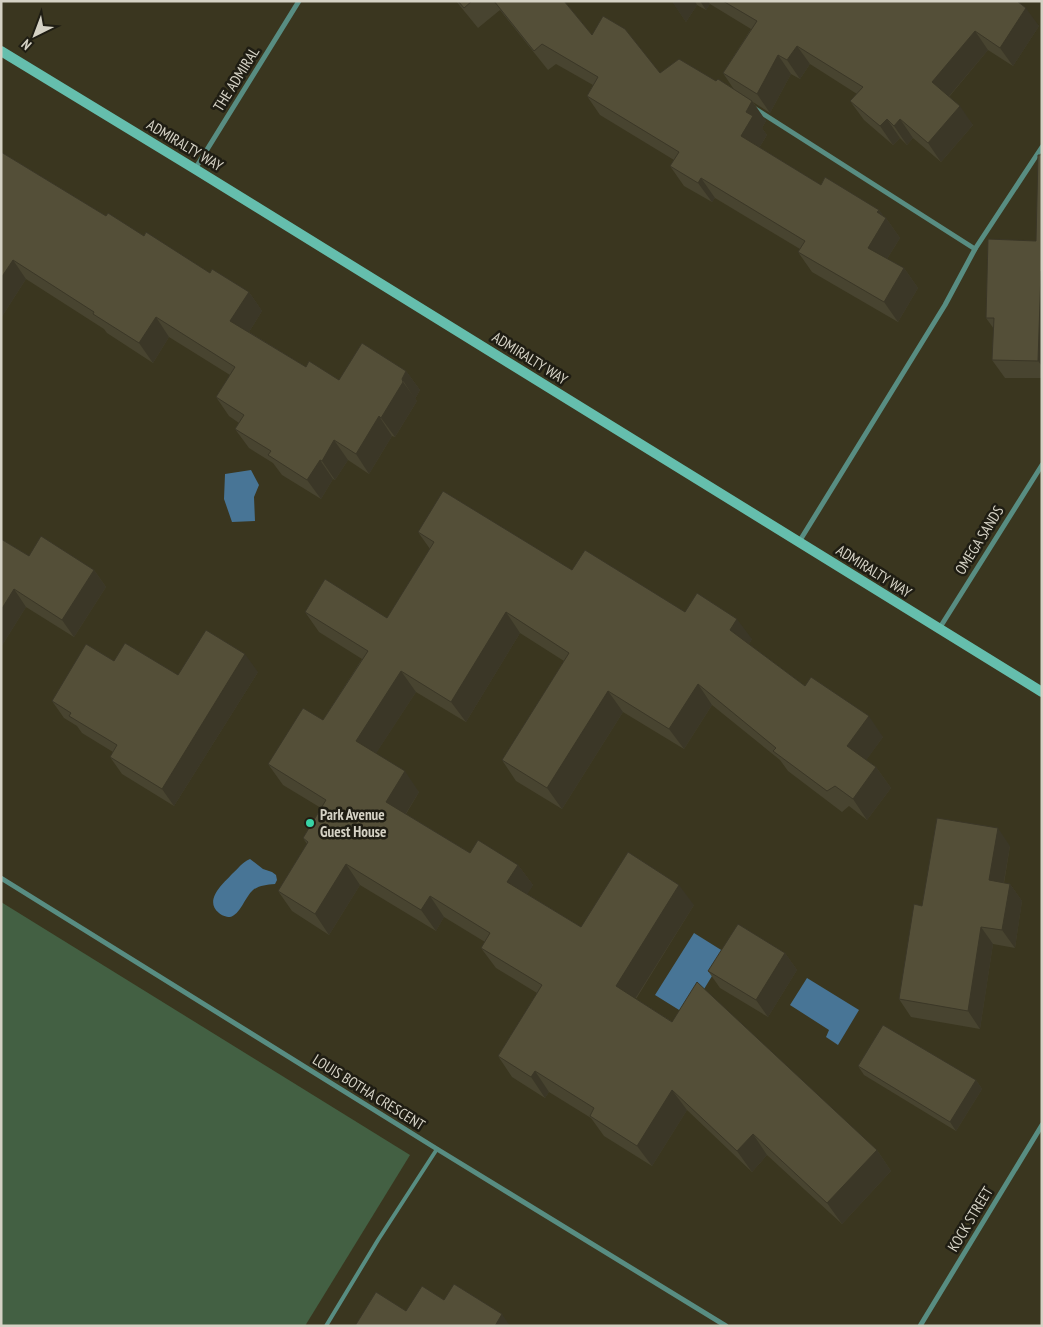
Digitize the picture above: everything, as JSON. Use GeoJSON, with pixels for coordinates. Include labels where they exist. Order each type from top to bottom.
{"type":"FeatureCollection","features":[{"type":"Feature","properties":{"kind":"main road","name":"ADMIRALTY WAY"},"geometry":{"type":"LineString","coordinates":[[1,52],[196,169],[1042,692]]}},
{"type":"Feature","properties":{"kind":"street","name":"THE ADMIRAL"},"geometry":{"type":"LineString","coordinates":[[196,169],[299,1]]}},
{"type":"Feature","properties":{"kind":"street"},"geometry":{"type":"LineString","coordinates":[[746,103],[975,249]]}},
{"type":"Feature","properties":{"kind":"street"},"geometry":{"type":"LineString","coordinates":[[798,542],[944,305],[975,249],[1042,147]]}},
{"type":"Feature","properties":{"kind":"street","name":"OMEGA SANDS"},"geometry":{"type":"LineString","coordinates":[[939,629],[1042,465]]}},
{"type":"Feature","properties":{"kind":"street","name":"LOUIS BOTHA CRESCENT"},"geometry":{"type":"LineString","coordinates":[[1,878],[726,1326]]}},
{"type":"Feature","properties":{"kind":"street","name":"KOCK STREET"},"geometry":{"type":"LineString","coordinates":[[920,1326],[1042,1125]]}},
{"type":"Feature","properties":{"kind":"lane"},"geometry":{"type":"LineString","coordinates":[[326,1326],[378,1240],[437,1149]]}},
{"type":"Feature","properties":{"kind":"green space"},"geometry":{"type":"Polygon","coordinates":[[[1,902],[410,1155],[305,1326],[1,1326],[1,902]]]}},
{"type":"Feature","properties":{"kind":"water"},"geometry":{"type":"Polygon","coordinates":[[[251,470],[259,485],[254,497],[255,521],[232,522],[224,499],[225,474],[251,470]]]}},
{"type":"Feature","properties":{"kind":"water"},"geometry":{"type":"Polygon","coordinates":[[[250,859],[263,869],[276,875],[277,880],[275,884],[261,886],[253,890],[234,916],[227,917],[222,915],[213,903],[216,892],[244,862],[250,859]]]}},
{"type":"Feature","properties":{"kind":"water"},"geometry":{"type":"Polygon","coordinates":[[[694,933],[726,953],[698,999],[692,1018],[655,995],[694,933]]]}},
{"type":"Feature","properties":{"kind":"water"},"geometry":{"type":"Polygon","coordinates":[[[807,978],[859,1010],[838,1045],[826,1037],[829,1030],[790,1005],[807,978]]]}},
{"type":"Feature","properties":{"kind":"building"},"geometry":{"type":"Polygon","coordinates":[[[458,1],[472,1],[464,8],[458,1]]]}},
{"type":"Feature","properties":{"kind":"building"},"geometry":{"type":"Polygon","coordinates":[[[494,1],[564,1],[592,35],[603,16],[625,29],[660,73],[679,59],[716,81],[718,79],[752,101],[746,112],[753,116],[741,136],[821,185],[825,177],[879,210],[877,212],[886,218],[868,248],[904,268],[884,302],[798,252],[805,241],[701,178],[698,183],[670,166],[679,152],[587,96],[598,77],[542,44],[534,51],[494,1]]]}},
{"type":"Feature","properties":{"kind":"building"},"geometry":{"type":"Polygon","coordinates":[[[723,1],[1017,1],[1026,8],[1000,48],[975,31],[932,82],[960,106],[928,143],[900,119],[894,126],[887,119],[880,126],[850,101],[863,87],[797,46],[787,60],[778,55],[757,94],[723,73],[757,21],[723,1]]]}},
{"type":"Feature","properties":{"kind":"building"},"geometry":{"type":"Polygon","coordinates":[[[1,152],[106,216],[108,213],[144,236],[146,232],[210,273],[212,269],[249,292],[230,321],[306,367],[309,361],[339,380],[362,343],[406,371],[402,379],[403,382],[381,418],[379,416],[356,454],[334,440],[322,461],[320,460],[307,480],[268,455],[271,451],[235,429],[244,415],[216,397],[235,367],[156,317],[139,343],[13,260],[1,278],[1,152]]]}},
{"type":"Feature","properties":{"kind":"building"},"geometry":{"type":"Polygon","coordinates":[[[1038,155],[1042,155],[1042,271],[1038,361],[992,360],[994,318],[986,318],[988,239],[1036,241],[1038,155]]]}},
{"type":"Feature","properties":{"kind":"building"},"geometry":{"type":"Polygon","coordinates":[[[443,491],[572,570],[585,550],[685,612],[697,593],[737,619],[730,630],[805,686],[811,677],[869,716],[847,746],[876,767],[853,799],[835,786],[827,791],[773,751],[776,748],[698,684],[669,729],[608,691],[547,788],[502,760],[569,653],[506,612],[451,702],[401,671],[356,741],[405,771],[386,802],[470,853],[478,840],[518,865],[507,882],[581,927],[628,852],[679,885],[616,986],[672,1022],[697,982],[877,1150],[827,1203],[753,1134],[737,1151],[672,1090],[637,1146],[590,1116],[594,1108],[535,1071],[531,1077],[498,1056],[542,985],[481,948],[490,933],[430,896],[421,910],[346,864],[315,914],[278,891],[308,842],[303,838],[326,800],[268,764],[303,708],[323,720],[368,651],[305,612],[325,579],[387,618],[434,542],[418,532],[443,491]]]}},
{"type":"Feature","properties":{"kind":"building"},"geometry":{"type":"Polygon","coordinates":[[[41,536],[94,570],[62,620],[14,589],[1,610],[1,539],[29,556],[41,536]]]}},
{"type":"Feature","properties":{"kind":"building"},"geometry":{"type":"Polygon","coordinates":[[[206,630],[245,654],[162,789],[110,757],[117,745],[69,716],[71,713],[52,701],[86,644],[114,661],[125,643],[178,675],[206,630]]]}},
{"type":"Feature","properties":{"kind":"building"},"geometry":{"type":"Polygon","coordinates":[[[937,818],[998,828],[989,880],[1010,884],[1002,930],[981,927],[968,1011],[899,999],[914,904],[922,906],[937,818]]]}},
{"type":"Feature","properties":{"kind":"building"},"geometry":{"type":"Polygon","coordinates":[[[738,924],[785,953],[756,1000],[708,971],[738,924]]]}},
{"type":"Feature","properties":{"kind":"building"},"geometry":{"type":"Polygon","coordinates":[[[883,1025],[976,1080],[950,1122],[858,1066],[883,1025]]]}},
{"type":"Feature","properties":{"kind":"building"},"geometry":{"type":"Polygon","coordinates":[[[454,1284],[502,1314],[495,1326],[355,1326],[376,1292],[406,1311],[422,1286],[444,1300],[454,1284]]]}},
{"type":"Feature","properties":{"kind":"place","name":"Park Avenue Guest House"},"geometry":{"type":"Point","coordinates":[310,823]}}]}
